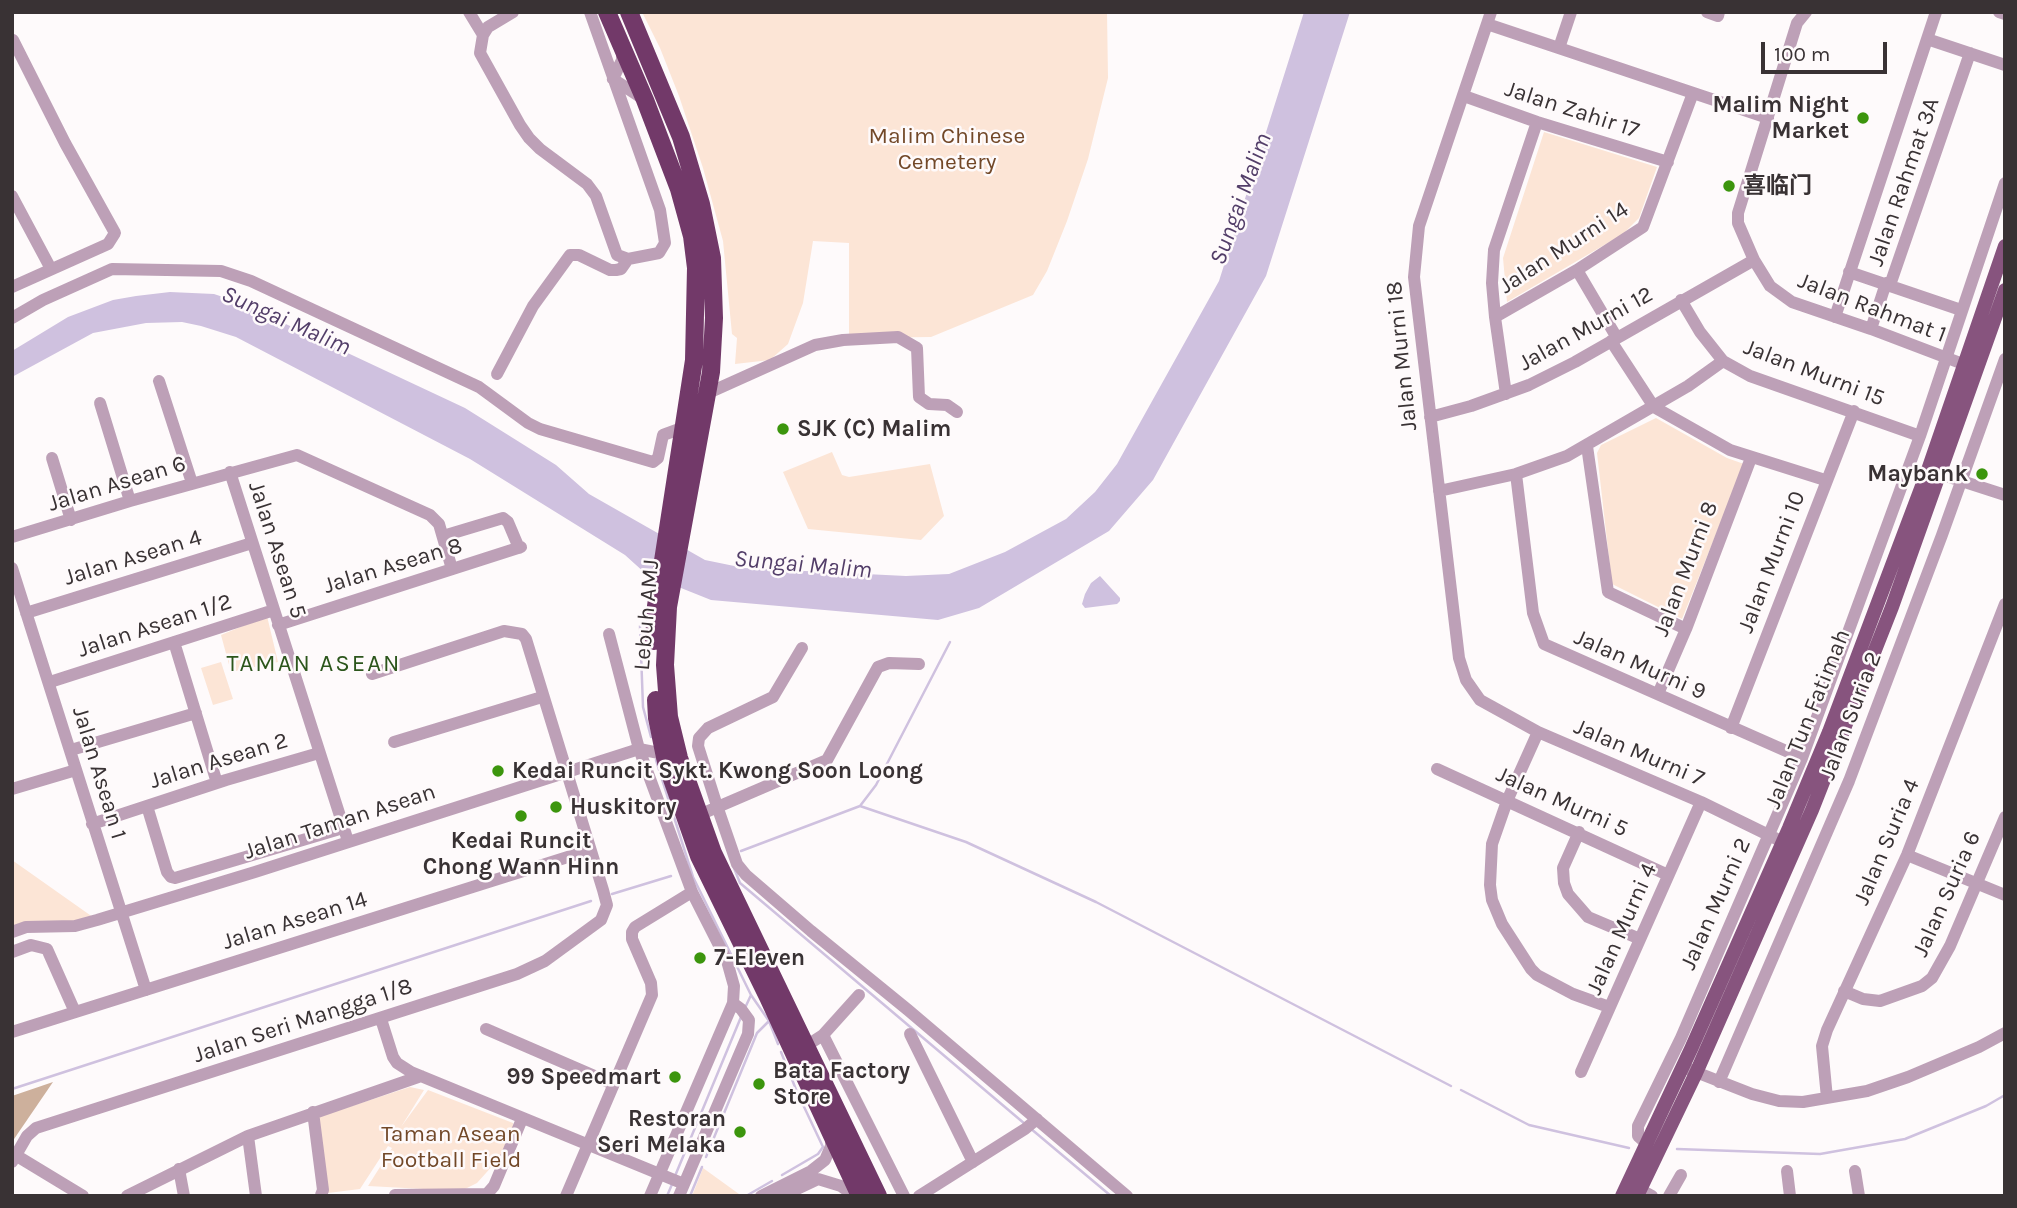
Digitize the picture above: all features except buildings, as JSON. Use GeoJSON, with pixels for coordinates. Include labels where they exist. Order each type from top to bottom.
{"type":"FeatureCollection","features":[{"type":"Feature","properties":{"kind":"highway","name":"Lebuh AMJ"},"geometry":{"type":"LineString","coordinates":[[607,12],[645,100],[684,205],[692,236],[696,268],[694,360],[682,428],[680,492]]}},
{"type":"Feature","properties":{"kind":"highway","name":"Lebuh AMJ"},"geometry":{"type":"LineString","coordinates":[[629,12],[681,137],[707,227],[712,258],[714,318],[711,372],[680,492],[654,659],[659,731],[669,770],[699,856],[858,1196]]}},
{"type":"Feature","properties":{"kind":"highway","name":"Lebuh AMJ"},"geometry":{"type":"LineString","coordinates":[[662,607],[669,717],[679,758],[699,815],[713,853],[878,1196]]}},
{"type":"Feature","properties":{"kind":"main road","name":"Jalan Tun Fatimah"},"geometry":{"type":"LineString","coordinates":[[1643,1194],[1789,846],[1789,828],[1928,470],[2005,246]]}},
{"type":"Feature","properties":{"kind":"main road","name":"Jalan Tun Fatimah"},"geometry":{"type":"LineString","coordinates":[[1622,1196],[1857,698],[2005,290]]}},
{"type":"Feature","properties":{"kind":"main road"},"geometry":{"type":"LineString","coordinates":[[1963,365],[1968,365],[1975,359],[1991,318],[1999,306]]}},
{"type":"Feature","properties":{"kind":"main road"},"geometry":{"type":"LineString","coordinates":[[1769,835],[1780,834],[1789,828]]}},
{"type":"Feature","properties":{"kind":"street"},"geometry":{"type":"LineString","coordinates":[[469,12],[483,35]]}},
{"type":"Feature","properties":{"kind":"street"},"geometry":{"type":"LineString","coordinates":[[513,12],[494,22],[483,35],[480,53],[520,125],[540,149],[587,184],[596,195],[617,255],[628,259],[659,253],[665,243],[660,210],[590,12]]}},
{"type":"Feature","properties":{"kind":"street"},"geometry":{"type":"LineString","coordinates":[[1559,48],[1571,12]]}},
{"type":"Feature","properties":{"kind":"street","name":"Jalan Rahmat 1"},"geometry":{"type":"LineString","coordinates":[[1806,12],[1797,23],[1737,218],[1754,260],[1770,286],[1785,299],[1963,365]]}},
{"type":"Feature","properties":{"kind":"street"},"geometry":{"type":"LineString","coordinates":[[1835,317],[1936,12]]}},
{"type":"Feature","properties":{"kind":"street"},"geometry":{"type":"LineString","coordinates":[[1999,12],[2005,14]]}},
{"type":"Feature","properties":{"kind":"street"},"geometry":{"type":"LineString","coordinates":[[1489,18],[1559,48],[1768,118]]}},
{"type":"Feature","properties":{"kind":"street","name":"Jalan Murni 18"},"geometry":{"type":"LineString","coordinates":[[1480,700],[1470,688],[1461,665],[1415,294],[1417,239],[1424,211],[1489,18]]}},
{"type":"Feature","properties":{"kind":"street"},"geometry":{"type":"LineString","coordinates":[[1927,39],[2005,65]]}},
{"type":"Feature","properties":{"kind":"street"},"geometry":{"type":"LineString","coordinates":[[12,287],[108,244],[116,233],[65,143],[13,40]]}},
{"type":"Feature","properties":{"kind":"street"},"geometry":{"type":"LineString","coordinates":[[613,79],[622,60],[622,47]]}},
{"type":"Feature","properties":{"kind":"street","name":"Jalan Rahmat 3A"},"geometry":{"type":"LineString","coordinates":[[1871,329],[1969,53]]}},
{"type":"Feature","properties":{"kind":"street"},"geometry":{"type":"LineString","coordinates":[[613,79],[645,100]]}},
{"type":"Feature","properties":{"kind":"street","name":"Jalan Murni 14"},"geometry":{"type":"LineString","coordinates":[[1495,317],[1577,270],[1643,227],[1693,93]]}},
{"type":"Feature","properties":{"kind":"street","name":"Jalan Zahir 17"},"geometry":{"type":"LineString","coordinates":[[1464,96],[1537,122],[1668,162]]}},
{"type":"Feature","properties":{"kind":"street"},"geometry":{"type":"LineString","coordinates":[[1506,394],[1492,282],[1495,243],[1537,122]]}},
{"type":"Feature","properties":{"kind":"street","name":"Jalan Murni 2"},"geometry":{"type":"LineString","coordinates":[[1647,1144],[1638,1136],[1638,1126],[1681,1038],[1802,758],[1920,436],[2005,183]]}},
{"type":"Feature","properties":{"kind":"street"},"geometry":{"type":"LineString","coordinates":[[13,201],[51,269]]}},
{"type":"Feature","properties":{"kind":"street"},"geometry":{"type":"LineString","coordinates":[[496,374],[533,306],[570,255],[579,255],[610,270],[621,269],[628,259]]}},
{"type":"Feature","properties":{"kind":"street","name":"Jalan Murni 12"},"geometry":{"type":"LineString","coordinates":[[1430,417],[1529,385],[1754,260]]}},
{"type":"Feature","properties":{"kind":"street"},"geometry":{"type":"LineString","coordinates":[[12,318],[43,300],[112,269],[220,271],[251,281],[479,387],[528,424],[540,429],[653,462],[659,458],[663,435],[682,428]]}},
{"type":"Feature","properties":{"kind":"street"},"geometry":{"type":"LineString","coordinates":[[1577,270],[1654,407],[1731,450],[1825,480]]}},
{"type":"Feature","properties":{"kind":"street"},"geometry":{"type":"LineString","coordinates":[[1849,272],[1961,310]]}},
{"type":"Feature","properties":{"kind":"street","name":"Jalan Murni 15"},"geometry":{"type":"LineString","coordinates":[[1681,300],[1700,332],[1723,360],[1750,376],[1920,436]]}},
{"type":"Feature","properties":{"kind":"street"},"geometry":{"type":"LineString","coordinates":[[706,394],[805,348],[843,340],[898,337],[916,348],[919,397],[929,404],[951,407],[957,412]]}},
{"type":"Feature","properties":{"kind":"street","name":"Jalan Suria 2"},"geometry":{"type":"LineString","coordinates":[[1719,1082],[1849,781],[2000,387],[2005,359]]}},
{"type":"Feature","properties":{"kind":"street"},"geometry":{"type":"LineString","coordinates":[[1439,491],[1516,474],[1553,462],[1587,446],[1654,407],[1723,360]]}},
{"type":"Feature","properties":{"kind":"street"},"geometry":{"type":"LineString","coordinates":[[159,381],[192,483]]}},
{"type":"Feature","properties":{"kind":"street"},"geometry":{"type":"LineString","coordinates":[[100,403],[130,501]]}},
{"type":"Feature","properties":{"kind":"street","name":"Jalan Murni 10"},"geometry":{"type":"LineString","coordinates":[[1731,728],[1854,411]]}},
{"type":"Feature","properties":{"kind":"street"},"geometry":{"type":"LineString","coordinates":[[1587,446],[1608,592],[1686,629]]}},
{"type":"Feature","properties":{"kind":"street","name":"Jalan Asean 6"},"geometry":{"type":"LineString","coordinates":[[12,537],[192,483],[297,455],[430,515],[437,520],[443,536]]}},
{"type":"Feature","properties":{"kind":"street"},"geometry":{"type":"LineString","coordinates":[[52,458],[71,520]]}},
{"type":"Feature","properties":{"kind":"street","name":"Jalan Murni 8"},"geometry":{"type":"LineString","coordinates":[[1658,694],[1686,629],[1751,458]]}},
{"type":"Feature","properties":{"kind":"street","name":"Jalan Asean 5"},"geometry":{"type":"LineString","coordinates":[[232,472],[348,841]]}},
{"type":"Feature","properties":{"kind":"street","name":"Jalan Murni 9"},"geometry":{"type":"LineString","coordinates":[[1516,474],[1533,612],[1544,644],[1802,758]]}},
{"type":"Feature","properties":{"kind":"street"},"geometry":{"type":"LineString","coordinates":[[1940,474],[2005,495]]}},
{"type":"Feature","properties":{"kind":"street","name":"Jalan Asean 8"},"geometry":{"type":"LineString","coordinates":[[278,625],[520,548],[508,522],[503,518],[443,536]]}},
{"type":"Feature","properties":{"kind":"street"},"geometry":{"type":"LineString","coordinates":[[443,536],[452,569]]}},
{"type":"Feature","properties":{"kind":"street","name":"Jalan Asean 4"},"geometry":{"type":"LineString","coordinates":[[26,613],[252,542]]}},
{"type":"Feature","properties":{"kind":"street","name":"Jalan Asean 1"},"geometry":{"type":"LineString","coordinates":[[12,568],[146,990]]}},
{"type":"Feature","properties":{"kind":"street","name":"Jalan Suria 4"},"geometry":{"type":"LineString","coordinates":[[1826,1098],[1822,1046],[1844,991],[1907,855],[2005,604]]}},
{"type":"Feature","properties":{"kind":"street","name":"Jalan Asean 1/2"},"geometry":{"type":"LineString","coordinates":[[50,682],[274,610]]}},
{"type":"Feature","properties":{"kind":"street"},"geometry":{"type":"LineString","coordinates":[[372,674],[504,631],[522,634],[526,639],[590,850]]}},
{"type":"Feature","properties":{"kind":"street"},"geometry":{"type":"LineString","coordinates":[[610,634],[639,749],[692,892],[730,970],[747,1039],[674,1183],[650,1196]]}},
{"type":"Feature","properties":{"kind":"street"},"geometry":{"type":"LineString","coordinates":[[174,642],[217,783]]}},
{"type":"Feature","properties":{"kind":"street"},"geometry":{"type":"LineString","coordinates":[[802,648],[773,697],[702,732],[698,746],[735,858],[746,875],[1031,1125],[1127,1196]]}},
{"type":"Feature","properties":{"kind":"street"},"geometry":{"type":"LineString","coordinates":[[699,815],[827,760],[878,667],[889,663],[919,664]]}},
{"type":"Feature","properties":{"kind":"street"},"geometry":{"type":"LineString","coordinates":[[394,742],[542,697]]}},
{"type":"Feature","properties":{"kind":"street","name":"Jalan Murni 7"},"geometry":{"type":"LineString","coordinates":[[1480,700],[1538,732],[1701,802],[1789,846]]}},
{"type":"Feature","properties":{"kind":"street"},"geometry":{"type":"LineString","coordinates":[[71,750],[196,713]]}},
{"type":"Feature","properties":{"kind":"street"},"geometry":{"type":"LineString","coordinates":[[639,749],[659,731]]}},
{"type":"Feature","properties":{"kind":"street"},"geometry":{"type":"LineString","coordinates":[[1538,732],[1507,801],[1492,844],[1490,885],[1496,912],[1537,975],[1573,994],[1609,1007]]}},
{"type":"Feature","properties":{"kind":"street"},"geometry":{"type":"LineString","coordinates":[[639,749],[659,753],[669,770]]}},
{"type":"Feature","properties":{"kind":"street","name":"Jalan Taman Asean"},"geometry":{"type":"LineString","coordinates":[[12,932],[26,928],[75,926],[639,749]]}},
{"type":"Feature","properties":{"kind":"street","name":"Jalan Asean 2"},"geometry":{"type":"LineString","coordinates":[[92,824],[319,753]]}},
{"type":"Feature","properties":{"kind":"street","name":"Jalan Murni 5"},"geometry":{"type":"LineString","coordinates":[[1437,769],[1668,875]]}},
{"type":"Feature","properties":{"kind":"street"},"geometry":{"type":"LineString","coordinates":[[12,789],[76,770]]}},
{"type":"Feature","properties":{"kind":"street","name":"Jalan Murni 4"},"geometry":{"type":"LineString","coordinates":[[1581,1072],[1701,802]]}},
{"type":"Feature","properties":{"kind":"street"},"geometry":{"type":"LineString","coordinates":[[147,806],[167,872],[175,878],[343,828]]}},
{"type":"Feature","properties":{"kind":"street","name":"Jalan Suria 6"},"geometry":{"type":"LineString","coordinates":[[1844,991],[1863,999],[1880,1001],[1922,986],[1932,978],[1950,946],[2005,817]]}},
{"type":"Feature","properties":{"kind":"street"},"geometry":{"type":"LineString","coordinates":[[1579,832],[1563,868],[1568,894],[1588,917],[1640,939]]}},
{"type":"Feature","properties":{"kind":"street","name":"Jalan Seri Mangga 1/8"},"geometry":{"type":"LineString","coordinates":[[15,1159],[27,1136],[36,1128],[381,1019],[532,968],[601,920],[606,910],[605,897],[590,850]]}},
{"type":"Feature","properties":{"kind":"street","name":"Jalan Asean 14"},"geometry":{"type":"LineString","coordinates":[[12,1031],[590,850]]}},
{"type":"Feature","properties":{"kind":"street"},"geometry":{"type":"LineString","coordinates":[[1907,855],[2005,895]]}},
{"type":"Feature","properties":{"kind":"street"},"geometry":{"type":"LineString","coordinates":[[566,1196],[652,995],[652,983],[632,939],[632,932],[635,927],[692,892]]}},
{"type":"Feature","properties":{"kind":"street"},"geometry":{"type":"LineString","coordinates":[[12,952],[31,945],[42,946],[49,953],[75,1012]]}},
{"type":"Feature","properties":{"kind":"street"},"geometry":{"type":"LineString","coordinates":[[806,1046],[823,1035],[859,995]]}},
{"type":"Feature","properties":{"kind":"street"},"geometry":{"type":"LineString","coordinates":[[674,1183],[741,1011]]}},
{"type":"Feature","properties":{"kind":"street"},"geometry":{"type":"LineString","coordinates":[[381,1019],[390,1050],[397,1063],[421,1076],[674,1183]]}},
{"type":"Feature","properties":{"kind":"street"},"geometry":{"type":"LineString","coordinates":[[486,1029],[613,1084]]}},
{"type":"Feature","properties":{"kind":"street"},"geometry":{"type":"LineString","coordinates":[[1682,1067],[1779,1101],[1803,1102],[1867,1091],[1908,1077],[2005,1033]]}},
{"type":"Feature","properties":{"kind":"street"},"geometry":{"type":"LineString","coordinates":[[910,1034],[973,1162]]}},
{"type":"Feature","properties":{"kind":"street"},"geometry":{"type":"LineString","coordinates":[[823,1035],[904,1196]]}},
{"type":"Feature","properties":{"kind":"street"},"geometry":{"type":"LineString","coordinates":[[127,1196],[248,1136],[421,1076]]}},
{"type":"Feature","properties":{"kind":"street"},"geometry":{"type":"LineString","coordinates":[[313,1112],[323,1190],[321,1195]]}},
{"type":"Feature","properties":{"kind":"street"},"geometry":{"type":"LineString","coordinates":[[395,1195],[487,1194],[494,1186],[522,1118]]}},
{"type":"Feature","properties":{"kind":"street"},"geometry":{"type":"LineString","coordinates":[[919,1196],[1031,1125]]}},
{"type":"Feature","properties":{"kind":"street"},"geometry":{"type":"LineString","coordinates":[[761,1196],[811,1171],[825,1160],[831,1146],[831,1134]]}},
{"type":"Feature","properties":{"kind":"street"},"geometry":{"type":"LineString","coordinates":[[248,1136],[256,1196]]}},
{"type":"Feature","properties":{"kind":"street"},"geometry":{"type":"LineString","coordinates":[[15,1159],[79,1194]]}},
{"type":"Feature","properties":{"kind":"street"},"geometry":{"type":"LineString","coordinates":[[179,1169],[184,1196]]}},
{"type":"Feature","properties":{"kind":"street"},"geometry":{"type":"LineString","coordinates":[[1787,1171],[1790,1196]]}},
{"type":"Feature","properties":{"kind":"street"},"geometry":{"type":"LineString","coordinates":[[1855,1171],[1859,1196]]}},
{"type":"Feature","properties":{"kind":"street"},"geometry":{"type":"LineString","coordinates":[[1670,1196],[1681,1175]]}},
{"type":"Feature","properties":{"kind":"street"},"geometry":{"type":"LineString","coordinates":[[782,1196],[818,1179],[841,1186],[858,1196]]}},
{"type":"Feature","properties":{"kind":"green space","name":"Malim Chinese Cemetery"},"geometry":{"type":"Polygon","coordinates":[[[642,12],[1107,12],[1108,78],[1088,159],[1047,271],[1033,295],[931,337],[849,338],[849,243],[813,241],[803,303],[788,344],[770,360],[735,364],[737,338],[732,334],[723,241],[679,96],[642,12]]]}},
{"type":"Feature","properties":{"kind":"green space"},"geometry":{"type":"Polygon","coordinates":[[[1544,132],[1657,167],[1639,218],[1623,234],[1507,302],[1503,258],[1544,132]]]}},
{"type":"Feature","properties":{"kind":"green space"},"geometry":{"type":"Polygon","coordinates":[[[1656,418],[1727,458],[1744,464],[1682,619],[1612,584],[1597,453],[1601,445],[1656,418]]]}},
{"type":"Feature","properties":{"kind":"green space"},"geometry":{"type":"Polygon","coordinates":[[[832,452],[842,475],[849,477],[930,464],[944,516],[921,540],[808,529],[783,472],[832,452]]]}},
{"type":"Feature","properties":{"kind":"green space"},"geometry":{"type":"Polygon","coordinates":[[[267,616],[278,662],[231,672],[221,635],[267,616]]]}},
{"type":"Feature","properties":{"kind":"green space"},"geometry":{"type":"Polygon","coordinates":[[[221,662],[233,699],[213,705],[201,668],[221,662]]]}},
{"type":"Feature","properties":{"kind":"green space"},"geometry":{"type":"Polygon","coordinates":[[[12,860],[97,920],[12,933],[12,860]]]}},
{"type":"Feature","properties":{"kind":"green space","name":"Taman Asean Football Field"},"geometry":{"type":"Polygon","coordinates":[[[410,1087],[424,1090],[401,1127],[428,1090],[513,1123],[512,1144],[477,1183],[461,1191],[368,1186],[392,1148],[388,1146],[360,1189],[328,1193],[318,1117],[410,1087]]]}},
{"type":"Feature","properties":{"kind":"green space"},"geometry":{"type":"Polygon","coordinates":[[[703,1168],[739,1194],[692,1196],[703,1168]]]}},
{"type":"Feature","properties":{"kind":"shaded area"},"geometry":{"type":"Polygon","coordinates":[[[1304,12],[1350,12],[1266,276],[1153,480],[1109,531],[979,608],[938,620],[711,600],[646,574],[625,555],[470,459],[236,337],[201,326],[182,322],[146,323],[93,333],[12,377],[12,351],[68,317],[113,300],[136,296],[170,292],[214,294],[241,303],[465,408],[556,465],[589,494],[705,560],[744,568],[906,576],[949,574],[1005,552],[1066,519],[1095,492],[1117,464],[1219,281],[1304,12]]]}},
{"type":"Feature","properties":{"kind":"shaded area"},"geometry":{"type":"Polygon","coordinates":[[[1100,576],[1120,601],[1117,604],[1085,608],[1082,604],[1085,594],[1091,583],[1100,576]]]}},
{"type":"Feature","properties":{"kind":"shaded area"},"geometry":{"type":"Polygon","coordinates":[[[53,1082],[12,1142],[12,1096],[53,1082]]]}},
{"type":"Feature","properties":{"kind":"waterway"},"geometry":{"type":"LineString","coordinates":[[640,626],[643,707],[651,737]]}},
{"type":"Feature","properties":{"kind":"waterway"},"geometry":{"type":"LineString","coordinates":[[741,851],[860,806],[876,785],[950,642]]}},
{"type":"Feature","properties":{"kind":"waterway"},"geometry":{"type":"LineString","coordinates":[[656,760],[693,877],[751,995],[769,1021],[778,1044]]}},
{"type":"Feature","properties":{"kind":"waterway"},"geometry":{"type":"LineString","coordinates":[[860,806],[966,842],[1096,902],[1451,1086]]}},
{"type":"Feature","properties":{"kind":"waterway"},"geometry":{"type":"LineString","coordinates":[[734,868],[740,883],[1025,1124]]}},
{"type":"Feature","properties":{"kind":"waterway"},"geometry":{"type":"LineString","coordinates":[[612,894],[671,876]]}},
{"type":"Feature","properties":{"kind":"waterway"},"geometry":{"type":"LineString","coordinates":[[12,1089],[591,901]]}},
{"type":"Feature","properties":{"kind":"waterway"},"geometry":{"type":"LineString","coordinates":[[745,1008],[751,995]]}},
{"type":"Feature","properties":{"kind":"waterway"},"geometry":{"type":"LineString","coordinates":[[675,1176],[741,1017]]}},
{"type":"Feature","properties":{"kind":"waterway"},"geometry":{"type":"LineString","coordinates":[[706,1157],[757,1033],[769,1021]]}},
{"type":"Feature","properties":{"kind":"waterway"},"geometry":{"type":"LineString","coordinates":[[781,1052],[823,1147],[818,1154],[782,1175]]}},
{"type":"Feature","properties":{"kind":"waterway"},"geometry":{"type":"LineString","coordinates":[[1461,1090],[1529,1125],[1629,1148]]}},
{"type":"Feature","properties":{"kind":"waterway"},"geometry":{"type":"LineString","coordinates":[[1677,1149],[1820,1154],[1905,1139],[1986,1106],[2005,1095]]}},
{"type":"Feature","properties":{"kind":"waterway"},"geometry":{"type":"LineString","coordinates":[[1030,1128],[1111,1196]]}},
{"type":"Feature","properties":{"kind":"waterway"},"geometry":{"type":"LineString","coordinates":[[690,1196],[702,1167]]}},
{"type":"Feature","properties":{"kind":"waterway"},"geometry":{"type":"LineString","coordinates":[[746,1196],[772,1181]]}},
{"type":"Feature","properties":{"kind":"waterway"},"geometry":{"type":"LineString","coordinates":[[667,1196],[673,1182]]}},
{"type":"Feature","properties":{"kind":"place","name":"Malim Night Market"},"geometry":{"type":"Point","coordinates":[1863,118]}},
{"type":"Feature","properties":{"kind":"place","name":"喜临门"},"geometry":{"type":"Point","coordinates":[1729,186]}},
{"type":"Feature","properties":{"kind":"place","name":"SJK (C) Malim"},"geometry":{"type":"Point","coordinates":[783,429]}},
{"type":"Feature","properties":{"kind":"place","name":"Maybank"},"geometry":{"type":"Point","coordinates":[1982,474]}},
{"type":"Feature","properties":{"kind":"place","name":"Kedai Runcit Sykt. Kwong Soon Loong"},"geometry":{"type":"Point","coordinates":[498,771]}},
{"type":"Feature","properties":{"kind":"place","name":"Huskitory"},"geometry":{"type":"Point","coordinates":[556,807]}},
{"type":"Feature","properties":{"kind":"place","name":"Kedai Runcit Chong Wann Hinn"},"geometry":{"type":"Point","coordinates":[521,816]}},
{"type":"Feature","properties":{"kind":"place","name":"7-Eleven"},"geometry":{"type":"Point","coordinates":[700,958]}},
{"type":"Feature","properties":{"kind":"place","name":"99 Speedmart"},"geometry":{"type":"Point","coordinates":[675,1077]}},
{"type":"Feature","properties":{"kind":"place","name":"Bata Factory Store"},"geometry":{"type":"Point","coordinates":[759,1084]}},
{"type":"Feature","properties":{"kind":"place","name":"Restoran Seri Melaka"},"geometry":{"type":"Point","coordinates":[740,1132]}},
{"type":"Feature","properties":{"kind":"district","name":"TAMAN ASEAN"},"geometry":{"type":"Point","coordinates":[314,664]}},
{"type":"Feature","properties":{"kind":"water label","name":"Sungai Malim"},"geometry":{"type":"Point","coordinates":[1241,199]}},
{"type":"Feature","properties":{"kind":"water label","name":"Sungai Malim"},"geometry":{"type":"Point","coordinates":[286,321]}},
{"type":"Feature","properties":{"kind":"water label","name":"Sungai Malim"},"geometry":{"type":"Point","coordinates":[803,565]}}]}
